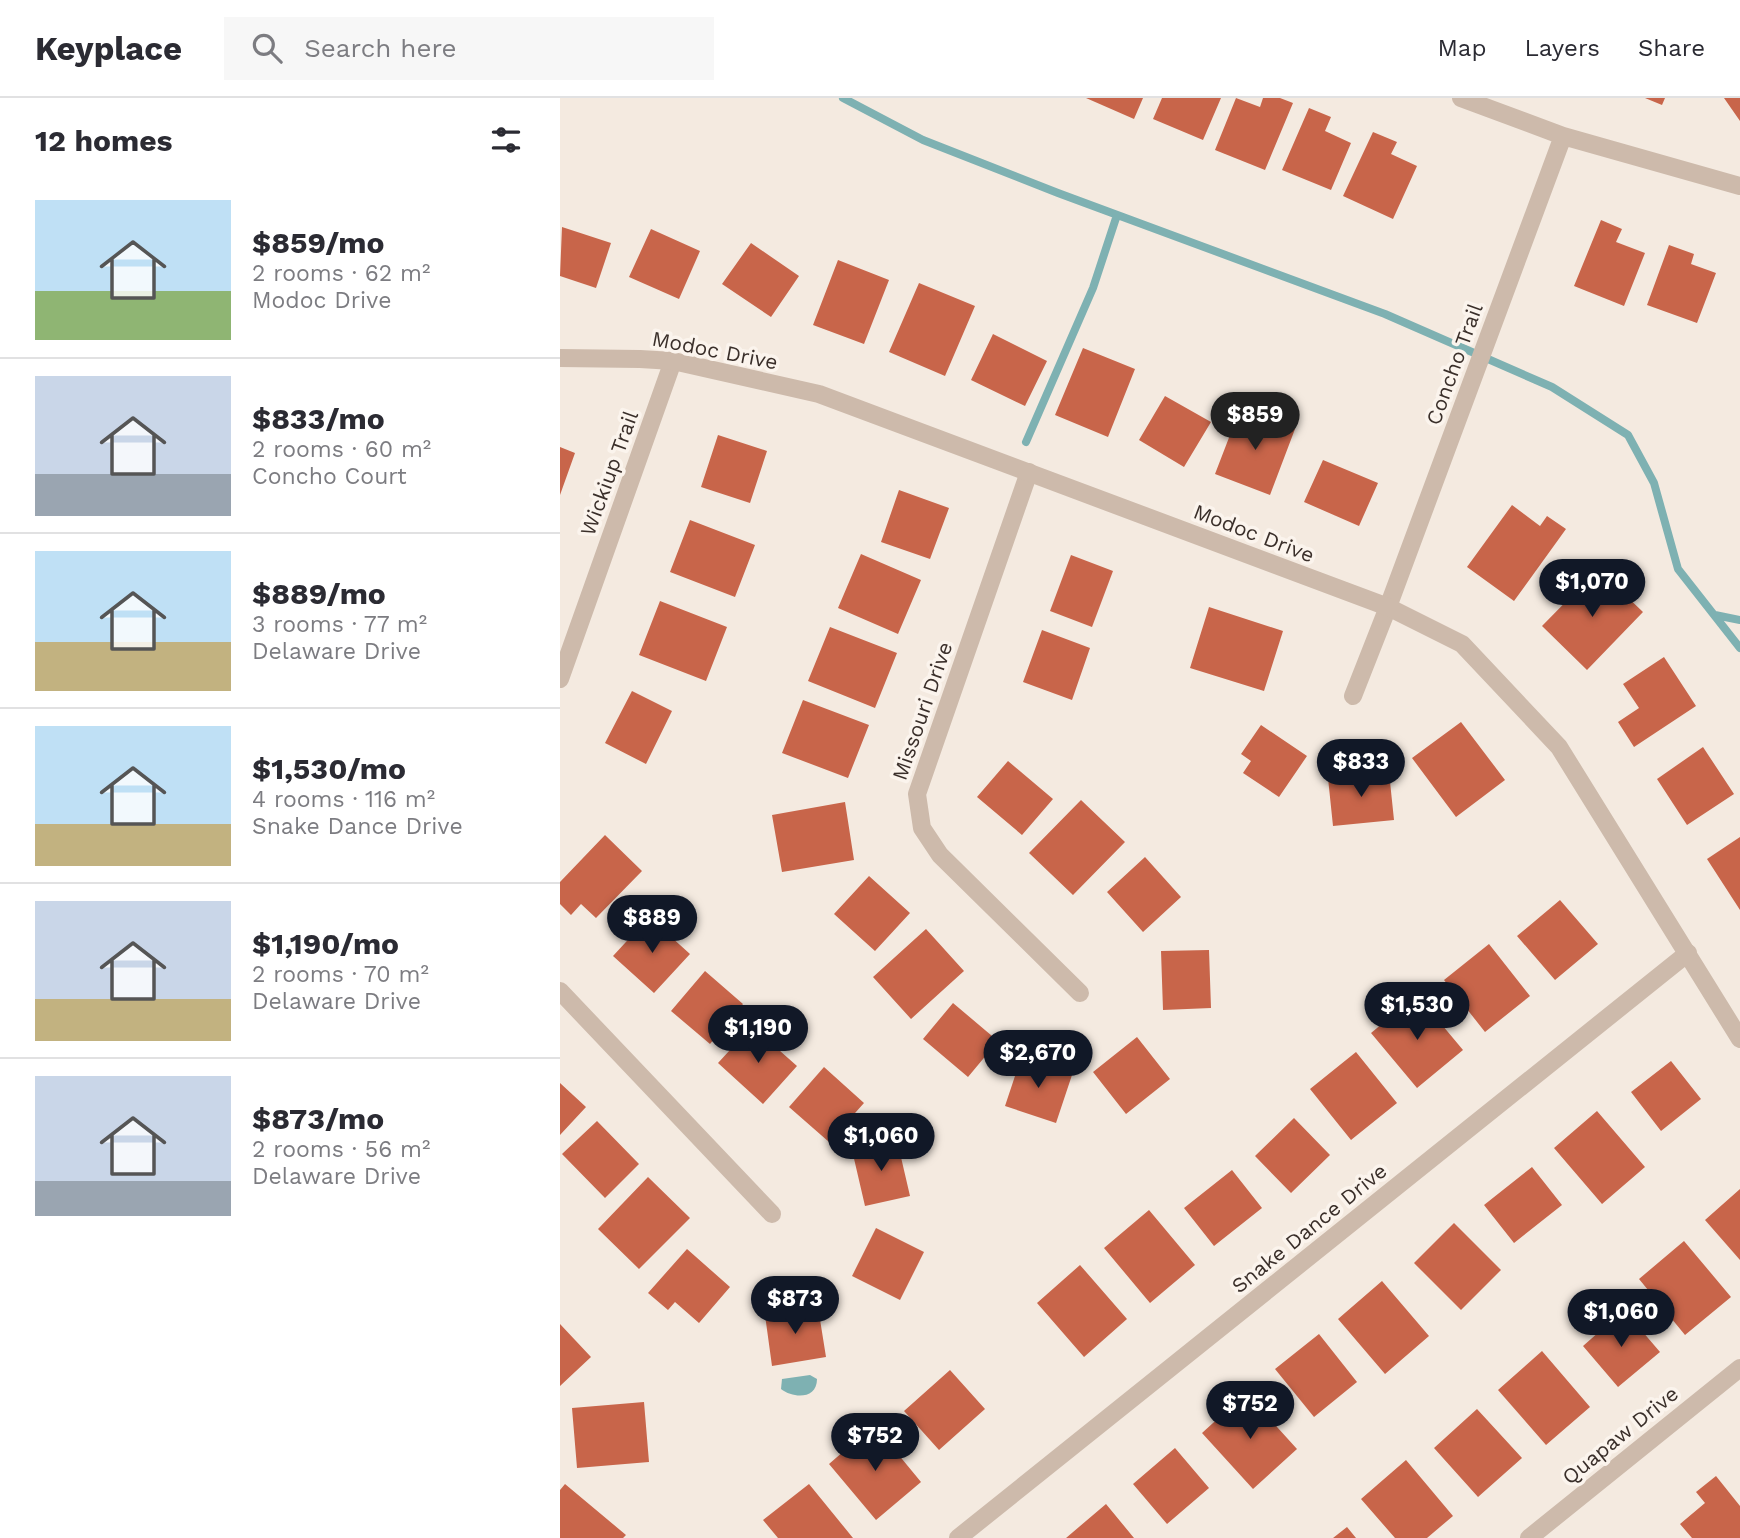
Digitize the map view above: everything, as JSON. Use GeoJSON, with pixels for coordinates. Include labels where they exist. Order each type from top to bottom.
{"type":"FeatureCollection","features":[{"type":"Feature","properties":{"kind":"street"},"geometry":{"type":"LineString","coordinates":[[1461,98],[1563,136],[1740,186]]}},
{"type":"Feature","properties":{"kind":"street","name":"Concho Trail"},"geometry":{"type":"LineString","coordinates":[[1353,696],[1563,136]]}},
{"type":"Feature","properties":{"kind":"street","name":"Modoc Drive"},"geometry":{"type":"LineString","coordinates":[[560,358],[673,361],[820,394],[1388,607],[1462,644],[1559,747],[1740,1039]]}},
{"type":"Feature","properties":{"kind":"street","name":"Wickiup Trail"},"geometry":{"type":"LineString","coordinates":[[560,679],[673,361]]}},
{"type":"Feature","properties":{"kind":"street","name":"Missouri Drive"},"geometry":{"type":"LineString","coordinates":[[1029,472],[917,794],[922,828],[940,855],[1080,993]]}},
{"type":"Feature","properties":{"kind":"street","name":"Snake Dance Drive"},"geometry":{"type":"LineString","coordinates":[[958,1538],[1688,953]]}},
{"type":"Feature","properties":{"kind":"street"},"geometry":{"type":"LineString","coordinates":[[560,991],[772,1213]]}},
{"type":"Feature","properties":{"kind":"street","name":"Quapaw Drive"},"geometry":{"type":"LineString","coordinates":[[1529,1538],[1740,1368]]}},
{"type":"Feature","properties":{"kind":"water"},"geometry":{"type":"Polygon","coordinates":[[[810,1375],[817,1379],[816,1386],[809,1394],[798,1396],[781,1389],[782,1379],[810,1375]]]}},
{"type":"Feature","properties":{"kind":"building"},"geometry":{"type":"Polygon","coordinates":[[[1086,98],[1143,98],[1134,119],[1086,98]]]}},
{"type":"Feature","properties":{"kind":"building"},"geometry":{"type":"Polygon","coordinates":[[[1162,98],[1221,98],[1203,140],[1153,119],[1162,98]]]}},
{"type":"Feature","properties":{"kind":"building"},"geometry":{"type":"Polygon","coordinates":[[[1236,98],[1260,107],[1263,98],[1280,98],[1293,103],[1265,170],[1215,150],[1236,98]]]}},
{"type":"Feature","properties":{"kind":"building"},"geometry":{"type":"Polygon","coordinates":[[[1645,98],[1665,98],[1662,105],[1645,98]]]}},
{"type":"Feature","properties":{"kind":"building"},"geometry":{"type":"Polygon","coordinates":[[[1724,98],[1740,98],[1740,121],[1724,98]]]}},
{"type":"Feature","properties":{"kind":"building"},"geometry":{"type":"Polygon","coordinates":[[[1309,108],[1331,117],[1325,131],[1351,143],[1331,190],[1282,170],[1309,108]]]}},
{"type":"Feature","properties":{"kind":"building"},"geometry":{"type":"Polygon","coordinates":[[[1373,132],[1397,142],[1391,154],[1417,166],[1393,219],[1343,196],[1373,132]]]}},
{"type":"Feature","properties":{"kind":"building"},"geometry":{"type":"Polygon","coordinates":[[[1601,220],[1622,229],[1616,242],[1645,253],[1624,306],[1574,286],[1601,220]]]}},
{"type":"Feature","properties":{"kind":"building"},"geometry":{"type":"Polygon","coordinates":[[[562,227],[611,243],[596,288],[560,276],[562,227]]]}},
{"type":"Feature","properties":{"kind":"building"},"geometry":{"type":"Polygon","coordinates":[[[651,229],[700,251],[679,299],[629,277],[651,229]]]}},
{"type":"Feature","properties":{"kind":"building"},"geometry":{"type":"Polygon","coordinates":[[[751,243],[799,276],[771,317],[722,284],[751,243]]]}},
{"type":"Feature","properties":{"kind":"building"},"geometry":{"type":"Polygon","coordinates":[[[1669,245],[1694,254],[1691,264],[1716,273],[1697,323],[1647,305],[1669,245]]]}},
{"type":"Feature","properties":{"kind":"building"},"geometry":{"type":"Polygon","coordinates":[[[838,260],[889,280],[864,344],[813,325],[838,260]]]}},
{"type":"Feature","properties":{"kind":"building"},"geometry":{"type":"Polygon","coordinates":[[[919,283],[975,306],[945,376],[889,352],[919,283]]]}},
{"type":"Feature","properties":{"kind":"building"},"geometry":{"type":"Polygon","coordinates":[[[993,334],[1047,361],[1025,406],[971,380],[993,334]]]}},
{"type":"Feature","properties":{"kind":"building"},"geometry":{"type":"Polygon","coordinates":[[[1083,348],[1135,369],[1108,437],[1055,415],[1083,348]]]}},
{"type":"Feature","properties":{"kind":"building"},"geometry":{"type":"Polygon","coordinates":[[[1165,396],[1211,422],[1184,467],[1139,440],[1165,396]]]}},
{"type":"Feature","properties":{"kind":"building"},"geometry":{"type":"Polygon","coordinates":[[[1240,409],[1295,429],[1270,495],[1215,474],[1240,409]]]}},
{"type":"Feature","properties":{"kind":"building"},"geometry":{"type":"Polygon","coordinates":[[[718,435],[767,451],[750,503],[701,487],[718,435]]]}},
{"type":"Feature","properties":{"kind":"building"},"geometry":{"type":"Polygon","coordinates":[[[560,447],[575,453],[560,495],[560,447]]]}},
{"type":"Feature","properties":{"kind":"building"},"geometry":{"type":"Polygon","coordinates":[[[1323,460],[1378,483],[1359,526],[1304,502],[1323,460]]]}},
{"type":"Feature","properties":{"kind":"building"},"geometry":{"type":"Polygon","coordinates":[[[899,490],[949,508],[930,559],[881,542],[899,490]]]}},
{"type":"Feature","properties":{"kind":"building"},"geometry":{"type":"Polygon","coordinates":[[[1512,505],[1540,526],[1547,516],[1566,529],[1514,601],[1467,567],[1512,505]]]}},
{"type":"Feature","properties":{"kind":"building"},"geometry":{"type":"Polygon","coordinates":[[[690,520],[755,545],[735,597],[670,572],[690,520]]]}},
{"type":"Feature","properties":{"kind":"building"},"geometry":{"type":"Polygon","coordinates":[[[861,554],[921,580],[898,634],[838,608],[861,554]]]}},
{"type":"Feature","properties":{"kind":"building"},"geometry":{"type":"Polygon","coordinates":[[[1071,555],[1113,571],[1092,627],[1050,611],[1071,555]]]}},
{"type":"Feature","properties":{"kind":"building"},"geometry":{"type":"Polygon","coordinates":[[[1598,569],[1643,612],[1587,670],[1542,626],[1598,569]]]}},
{"type":"Feature","properties":{"kind":"building"},"geometry":{"type":"Polygon","coordinates":[[[660,601],[727,627],[706,681],[639,655],[660,601]]]}},
{"type":"Feature","properties":{"kind":"building"},"geometry":{"type":"Polygon","coordinates":[[[1209,607],[1283,631],[1264,691],[1190,668],[1209,607]]]}},
{"type":"Feature","properties":{"kind":"building"},"geometry":{"type":"Polygon","coordinates":[[[830,627],[897,653],[875,708],[808,681],[830,627]]]}},
{"type":"Feature","properties":{"kind":"building"},"geometry":{"type":"Polygon","coordinates":[[[1042,630],[1090,648],[1072,700],[1023,682],[1042,630]]]}},
{"type":"Feature","properties":{"kind":"building"},"geometry":{"type":"Polygon","coordinates":[[[1664,657],[1696,706],[1634,747],[1618,722],[1639,708],[1623,684],[1664,657]]]}},
{"type":"Feature","properties":{"kind":"building"},"geometry":{"type":"Polygon","coordinates":[[[632,691],[672,711],[646,764],[605,743],[632,691]]]}},
{"type":"Feature","properties":{"kind":"building"},"geometry":{"type":"Polygon","coordinates":[[[803,700],[869,725],[848,778],[782,753],[803,700]]]}},
{"type":"Feature","properties":{"kind":"building"},"geometry":{"type":"Polygon","coordinates":[[[1461,722],[1505,780],[1456,817],[1412,758],[1461,722]]]}},
{"type":"Feature","properties":{"kind":"building"},"geometry":{"type":"Polygon","coordinates":[[[1261,725],[1307,756],[1279,797],[1243,773],[1251,761],[1241,754],[1261,725]]]}},
{"type":"Feature","properties":{"kind":"building"},"geometry":{"type":"Polygon","coordinates":[[[1703,747],[1734,794],[1687,825],[1657,779],[1703,747]]]}},
{"type":"Feature","properties":{"kind":"building"},"geometry":{"type":"Polygon","coordinates":[[[1008,761],[1053,799],[1022,835],[977,797],[1008,761]]]}},
{"type":"Feature","properties":{"kind":"building"},"geometry":{"type":"Polygon","coordinates":[[[1389,772],[1394,820],[1333,826],[1328,778],[1389,772]]]}},
{"type":"Feature","properties":{"kind":"building"},"geometry":{"type":"Polygon","coordinates":[[[1081,800],[1125,842],[1073,895],[1029,853],[1081,800]]]}},
{"type":"Feature","properties":{"kind":"building"},"geometry":{"type":"Polygon","coordinates":[[[845,802],[854,860],[782,872],[772,815],[845,802]]]}},
{"type":"Feature","properties":{"kind":"building"},"geometry":{"type":"Polygon","coordinates":[[[605,835],[642,871],[596,918],[581,904],[571,915],[560,904],[560,882],[605,835]]]}},
{"type":"Feature","properties":{"kind":"building"},"geometry":{"type":"Polygon","coordinates":[[[1740,837],[1740,910],[1707,859],[1740,837]]]}},
{"type":"Feature","properties":{"kind":"building"},"geometry":{"type":"Polygon","coordinates":[[[1145,857],[1181,897],[1143,932],[1107,892],[1145,857]]]}},
{"type":"Feature","properties":{"kind":"building"},"geometry":{"type":"Polygon","coordinates":[[[869,876],[910,913],[875,951],[834,914],[869,876]]]}},
{"type":"Feature","properties":{"kind":"building"},"geometry":{"type":"Polygon","coordinates":[[[1560,900],[1598,944],[1555,980],[1517,936],[1560,900]]]}},
{"type":"Feature","properties":{"kind":"building"},"geometry":{"type":"Polygon","coordinates":[[[649,917],[690,954],[654,993],[613,956],[649,917]]]}},
{"type":"Feature","properties":{"kind":"building"},"geometry":{"type":"Polygon","coordinates":[[[926,929],[964,971],[911,1019],[873,977],[926,929]]]}},
{"type":"Feature","properties":{"kind":"building"},"geometry":{"type":"Polygon","coordinates":[[[1489,944],[1530,996],[1485,1032],[1444,980],[1489,944]]]}},
{"type":"Feature","properties":{"kind":"building"},"geometry":{"type":"Polygon","coordinates":[[[1209,950],[1211,1008],[1163,1010],[1161,951],[1209,950]]]}},
{"type":"Feature","properties":{"kind":"building"},"geometry":{"type":"Polygon","coordinates":[[[705,971],[743,1004],[710,1044],[671,1011],[705,971]]]}},
{"type":"Feature","properties":{"kind":"building"},"geometry":{"type":"Polygon","coordinates":[[[1417,995],[1463,1050],[1417,1088],[1371,1033],[1417,995]]]}},
{"type":"Feature","properties":{"kind":"building"},"geometry":{"type":"Polygon","coordinates":[[[953,1003],[998,1041],[968,1077],[923,1039],[953,1003]]]}},
{"type":"Feature","properties":{"kind":"building"},"geometry":{"type":"Polygon","coordinates":[[[752,1026],[797,1066],[763,1104],[718,1063],[752,1026]]]}},
{"type":"Feature","properties":{"kind":"building"},"geometry":{"type":"Polygon","coordinates":[[[1137,1037],[1170,1079],[1126,1114],[1093,1072],[1137,1037]]]}},
{"type":"Feature","properties":{"kind":"building"},"geometry":{"type":"Polygon","coordinates":[[[1356,1052],[1397,1103],[1351,1140],[1310,1089],[1356,1052]]]}},
{"type":"Feature","properties":{"kind":"building"},"geometry":{"type":"Polygon","coordinates":[[[1021,1058],[1072,1075],[1056,1123],[1005,1106],[1021,1058]]]}},
{"type":"Feature","properties":{"kind":"building"},"geometry":{"type":"Polygon","coordinates":[[[1671,1061],[1701,1099],[1661,1131],[1631,1092],[1671,1061]]]}},
{"type":"Feature","properties":{"kind":"building"},"geometry":{"type":"Polygon","coordinates":[[[824,1067],[864,1103],[829,1142],[789,1107],[824,1067]]]}},
{"type":"Feature","properties":{"kind":"building"},"geometry":{"type":"Polygon","coordinates":[[[560,1083],[586,1107],[560,1135],[560,1083]]]}},
{"type":"Feature","properties":{"kind":"building"},"geometry":{"type":"Polygon","coordinates":[[[1597,1111],[1645,1167],[1602,1204],[1554,1148],[1597,1111]]]}},
{"type":"Feature","properties":{"kind":"building"},"geometry":{"type":"Polygon","coordinates":[[[1294,1118],[1330,1155],[1291,1193],[1255,1156],[1294,1118]]]}},
{"type":"Feature","properties":{"kind":"building"},"geometry":{"type":"Polygon","coordinates":[[[597,1121],[639,1164],[605,1198],[562,1154],[597,1121]]]}},
{"type":"Feature","properties":{"kind":"building"},"geometry":{"type":"Polygon","coordinates":[[[897,1140],[910,1196],[865,1206],[852,1150],[897,1140]]]}},
{"type":"Feature","properties":{"kind":"building"},"geometry":{"type":"Polygon","coordinates":[[[1532,1167],[1562,1205],[1514,1243],[1484,1205],[1532,1167]]]}},
{"type":"Feature","properties":{"kind":"building"},"geometry":{"type":"Polygon","coordinates":[[[1232,1170],[1262,1208],[1214,1246],[1184,1208],[1232,1170]]]}},
{"type":"Feature","properties":{"kind":"building"},"geometry":{"type":"Polygon","coordinates":[[[648,1177],[690,1218],[639,1269],[598,1229],[648,1177]]]}},
{"type":"Feature","properties":{"kind":"building"},"geometry":{"type":"Polygon","coordinates":[[[1740,1189],[1740,1260],[1705,1220],[1740,1189]]]}},
{"type":"Feature","properties":{"kind":"building"},"geometry":{"type":"Polygon","coordinates":[[[1149,1210],[1195,1265],[1150,1303],[1104,1248],[1149,1210]]]}},
{"type":"Feature","properties":{"kind":"building"},"geometry":{"type":"Polygon","coordinates":[[[1454,1223],[1501,1270],[1461,1310],[1414,1263],[1454,1223]]]}},
{"type":"Feature","properties":{"kind":"building"},"geometry":{"type":"Polygon","coordinates":[[[876,1228],[924,1252],[900,1300],[852,1276],[876,1228]]]}},
{"type":"Feature","properties":{"kind":"building"},"geometry":{"type":"Polygon","coordinates":[[[1684,1241],[1731,1297],[1685,1335],[1639,1279],[1684,1241]]]}},
{"type":"Feature","properties":{"kind":"building"},"geometry":{"type":"Polygon","coordinates":[[[687,1249],[730,1287],[699,1323],[675,1302],[668,1310],[648,1293],[687,1249]]]}},
{"type":"Feature","properties":{"kind":"building"},"geometry":{"type":"Polygon","coordinates":[[[1080,1265],[1127,1319],[1084,1357],[1037,1303],[1080,1265]]]}},
{"type":"Feature","properties":{"kind":"building"},"geometry":{"type":"Polygon","coordinates":[[[1382,1281],[1429,1336],[1385,1374],[1338,1319],[1382,1281]]]}},
{"type":"Feature","properties":{"kind":"building"},"geometry":{"type":"Polygon","coordinates":[[[818,1307],[826,1357],[772,1366],[765,1315],[818,1307]]]}},
{"type":"Feature","properties":{"kind":"building"},"geometry":{"type":"Polygon","coordinates":[[[1624,1310],[1660,1352],[1618,1387],[1583,1346],[1624,1310]]]}},
{"type":"Feature","properties":{"kind":"building"},"geometry":{"type":"Polygon","coordinates":[[[560,1324],[591,1357],[560,1386],[560,1324]]]}},
{"type":"Feature","properties":{"kind":"building"},"geometry":{"type":"Polygon","coordinates":[[[1319,1334],[1357,1382],[1314,1417],[1275,1369],[1319,1334]]]}},
{"type":"Feature","properties":{"kind":"building"},"geometry":{"type":"Polygon","coordinates":[[[1542,1351],[1590,1407],[1546,1445],[1498,1390],[1542,1351]]]}},
{"type":"Feature","properties":{"kind":"building"},"geometry":{"type":"Polygon","coordinates":[[[950,1370],[985,1409],[939,1450],[904,1411],[950,1370]]]}},
{"type":"Feature","properties":{"kind":"building"},"geometry":{"type":"Polygon","coordinates":[[[1246,1393],[1297,1449],[1253,1489],[1202,1433],[1246,1393]]]}},
{"type":"Feature","properties":{"kind":"building"},"geometry":{"type":"Polygon","coordinates":[[[644,1402],[649,1462],[577,1468],[572,1408],[644,1402]]]}},
{"type":"Feature","properties":{"kind":"building"},"geometry":{"type":"Polygon","coordinates":[[[1477,1409],[1522,1458],[1478,1497],[1434,1448],[1477,1409]]]}},
{"type":"Feature","properties":{"kind":"building"},"geometry":{"type":"Polygon","coordinates":[[[874,1425],[921,1482],[876,1520],[829,1464],[874,1425]]]}},
{"type":"Feature","properties":{"kind":"building"},"geometry":{"type":"Polygon","coordinates":[[[1175,1448],[1209,1488],[1167,1524],[1133,1484],[1175,1448]]]}},
{"type":"Feature","properties":{"kind":"building"},"geometry":{"type":"Polygon","coordinates":[[[1406,1460],[1453,1516],[1427,1538],[1395,1538],[1361,1499],[1406,1460]]]}},
{"type":"Feature","properties":{"kind":"building"},"geometry":{"type":"Polygon","coordinates":[[[1716,1476],[1740,1506],[1740,1538],[1692,1538],[1680,1524],[1705,1503],[1696,1492],[1716,1476]]]}},
{"type":"Feature","properties":{"kind":"building"},"geometry":{"type":"Polygon","coordinates":[[[565,1484],[626,1535],[623,1538],[560,1538],[560,1490],[565,1484]]]}},
{"type":"Feature","properties":{"kind":"building"},"geometry":{"type":"Polygon","coordinates":[[[809,1484],[853,1538],[778,1538],[763,1520],[809,1484]]]}},
{"type":"Feature","properties":{"kind":"building"},"geometry":{"type":"Polygon","coordinates":[[[1106,1504],[1134,1538],[1066,1538],[1106,1504]]]}},
{"type":"Feature","properties":{"kind":"building"},"geometry":{"type":"Polygon","coordinates":[[[1347,1527],[1356,1538],[1333,1538],[1347,1527]]]}},
{"type":"Feature","properties":{"kind":"waterway"},"geometry":{"type":"LineString","coordinates":[[843,98],[923,140],[1385,314],[1552,387],[1628,435],[1654,483],[1678,569],[1740,648]]}},
{"type":"Feature","properties":{"kind":"waterway"},"geometry":{"type":"LineString","coordinates":[[1026,442],[1093,288],[1117,215]]}},
{"type":"Feature","properties":{"kind":"waterway"},"geometry":{"type":"LineString","coordinates":[[1715,615],[1740,620]]}}]}
